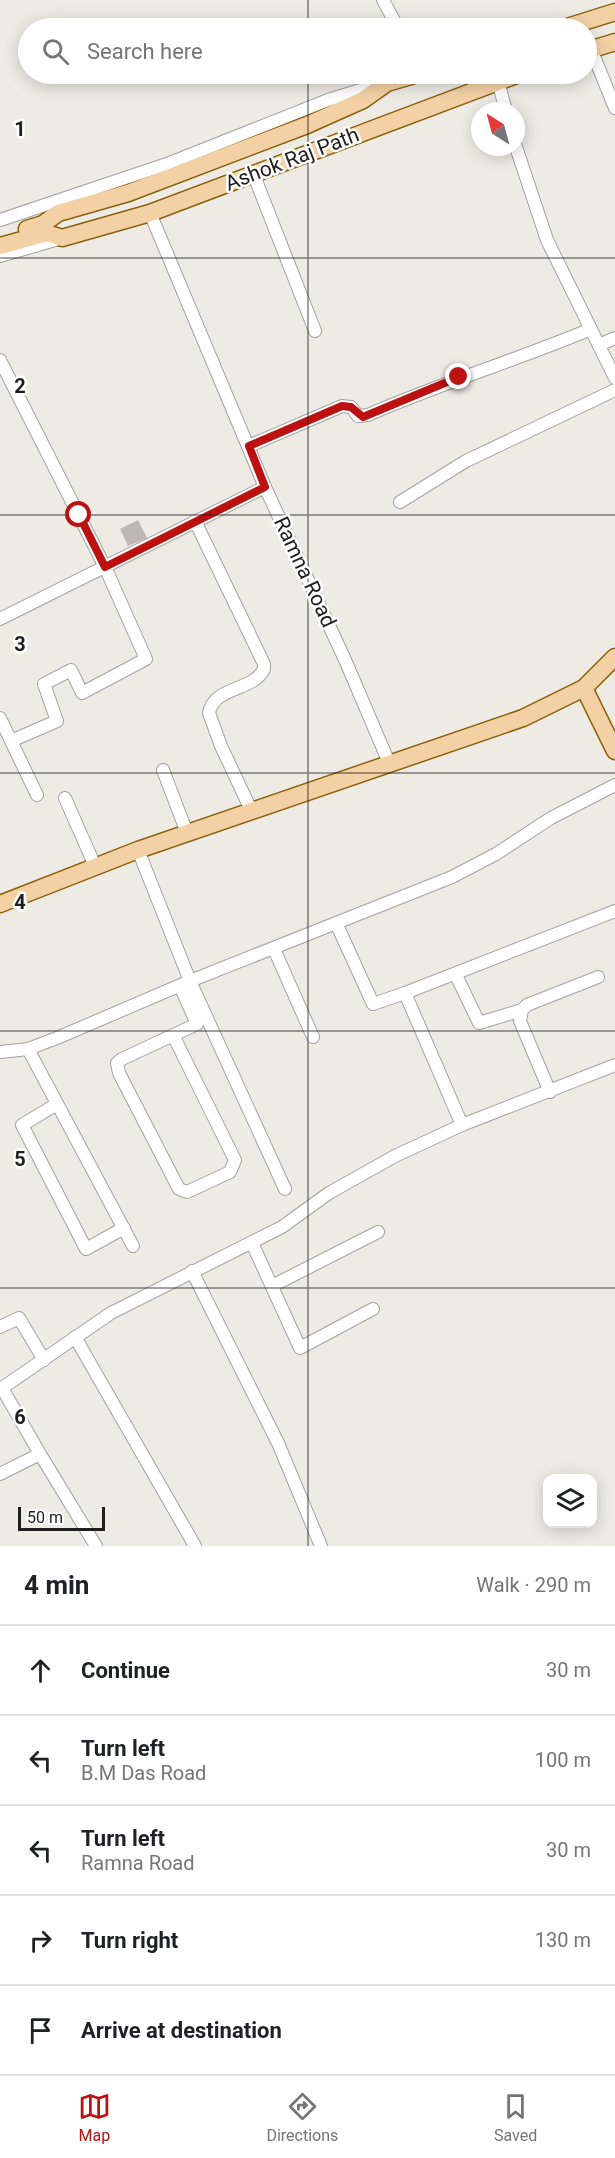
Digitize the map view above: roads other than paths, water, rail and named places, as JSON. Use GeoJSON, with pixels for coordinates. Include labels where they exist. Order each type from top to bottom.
{"type":"FeatureCollection","features":[{"type":"Feature","properties":{"kind":"main road"},"geometry":{"type":"LineString","coordinates":[[596,18],[615,12]]}},
{"type":"Feature","properties":{"kind":"main road"},"geometry":{"type":"LineString","coordinates":[[597,48],[615,42]]}},
{"type":"Feature","properties":{"kind":"main road","name":"Ashok Raj Path"},"geometry":{"type":"LineString","coordinates":[[0,237],[43,224],[58,213],[128,193],[206,164],[363,100],[384,84]]}},
{"type":"Feature","properties":{"kind":"main road","name":"Ashok Raj Path"},"geometry":{"type":"LineString","coordinates":[[0,246],[47,233],[62,238],[150,213],[489,84]]}},
{"type":"Feature","properties":{"kind":"main road"},"geometry":{"type":"LineString","coordinates":[[0,904],[138,850],[523,718],[584,688],[615,657]]}},
{"type":"Feature","properties":{"kind":"main road"},"geometry":{"type":"LineString","coordinates":[[584,688],[615,751]]}},
{"type":"Feature","properties":{"kind":"street"},"geometry":{"type":"LineString","coordinates":[[383,0],[393,18]]}},
{"type":"Feature","properties":{"kind":"street"},"geometry":{"type":"LineString","coordinates":[[597,68],[615,108]]}},
{"type":"Feature","properties":{"kind":"street"},"geometry":{"type":"LineString","coordinates":[[0,220],[166,164],[328,100],[380,84]]}},
{"type":"Feature","properties":{"kind":"street"},"geometry":{"type":"LineString","coordinates":[[507,102],[509,84]]}},
{"type":"Feature","properties":{"kind":"street"},"geometry":{"type":"LineString","coordinates":[[519,156],[547,240],[615,378]]}},
{"type":"Feature","properties":{"kind":"street"},"geometry":{"type":"LineString","coordinates":[[253,173],[315,331]]}},
{"type":"Feature","properties":{"kind":"street","name":"Ramna Road"},"geometry":{"type":"LineString","coordinates":[[150,213],[265,487],[346,662],[390,765]]}},
{"type":"Feature","properties":{"kind":"street","name":"Ashok Raj Path"},"geometry":{"type":"LineString","coordinates":[[0,256],[62,238]]}},
{"type":"Feature","properties":{"kind":"street"},"geometry":{"type":"LineString","coordinates":[[249,446],[342,406],[351,407],[358,416],[368,415],[467,374],[495,368],[591,330]]}},
{"type":"Feature","properties":{"kind":"street"},"geometry":{"type":"LineString","coordinates":[[599,345],[615,338]]}},
{"type":"Feature","properties":{"kind":"street"},"geometry":{"type":"LineString","coordinates":[[0,360],[105,567],[146,659],[82,693],[71,670],[44,684],[57,720],[11,741]]}},
{"type":"Feature","properties":{"kind":"street"},"geometry":{"type":"LineString","coordinates":[[400,502],[466,461],[615,390]]}},
{"type":"Feature","properties":{"kind":"street"},"geometry":{"type":"LineString","coordinates":[[0,619],[265,487]]}},
{"type":"Feature","properties":{"kind":"street"},"geometry":{"type":"LineString","coordinates":[[195,521],[264,664],[264,669],[259,676],[214,700],[209,712],[221,747],[252,812]]}},
{"type":"Feature","properties":{"kind":"street"},"geometry":{"type":"LineString","coordinates":[[0,718],[37,795]]}},
{"type":"Feature","properties":{"kind":"street"},"geometry":{"type":"LineString","coordinates":[[163,770],[187,833]]}},
{"type":"Feature","properties":{"kind":"street"},"geometry":{"type":"LineString","coordinates":[[0,1052],[28,1049],[452,877],[496,854],[551,818],[615,785]]}},
{"type":"Feature","properties":{"kind":"street"},"geometry":{"type":"LineString","coordinates":[[65,798],[95,866]]}},
{"type":"Feature","properties":{"kind":"street"},"geometry":{"type":"LineString","coordinates":[[138,850],[197,1024],[173,1035],[117,1063],[119,1073],[179,1189],[187,1192],[230,1172],[235,1160],[173,1035]]}},
{"type":"Feature","properties":{"kind":"street"},"geometry":{"type":"LineString","coordinates":[[337,925],[373,1004],[456,975],[615,911]]}},
{"type":"Feature","properties":{"kind":"street"},"geometry":{"type":"LineString","coordinates":[[274,949],[313,1037]]}},
{"type":"Feature","properties":{"kind":"street"},"geometry":{"type":"LineString","coordinates":[[456,975],[479,1023],[522,1010],[527,1005],[598,977]]}},
{"type":"Feature","properties":{"kind":"street"},"geometry":{"type":"LineString","coordinates":[[185,984],[285,1189]]}},
{"type":"Feature","properties":{"kind":"street"},"geometry":{"type":"LineString","coordinates":[[405,993],[462,1125]]}},
{"type":"Feature","properties":{"kind":"street"},"geometry":{"type":"LineString","coordinates":[[522,1010],[520,1021],[550,1092]]}},
{"type":"Feature","properties":{"kind":"street"},"geometry":{"type":"LineString","coordinates":[[28,1049],[133,1246]]}},
{"type":"Feature","properties":{"kind":"street"},"geometry":{"type":"LineString","coordinates":[[96,1546],[1,1389],[111,1313],[282,1227],[329,1192],[395,1156],[462,1125],[615,1065]]}},
{"type":"Feature","properties":{"kind":"street"},"geometry":{"type":"LineString","coordinates":[[57,1104],[22,1125],[87,1249],[124,1228]]}},
{"type":"Feature","properties":{"kind":"street"},"geometry":{"type":"LineString","coordinates":[[272,1286],[378,1232]]}},
{"type":"Feature","properties":{"kind":"street"},"geometry":{"type":"LineString","coordinates":[[252,1243],[300,1348],[373,1309]]}},
{"type":"Feature","properties":{"kind":"street"},"geometry":{"type":"LineString","coordinates":[[192,1272],[278,1443],[321,1546]]}},
{"type":"Feature","properties":{"kind":"street"},"geometry":{"type":"LineString","coordinates":[[0,1327],[19,1318],[44,1360]]}},
{"type":"Feature","properties":{"kind":"street"},"geometry":{"type":"LineString","coordinates":[[75,1337],[195,1546]]}},
{"type":"Feature","properties":{"kind":"street"},"geometry":{"type":"LineString","coordinates":[[0,1474],[40,1454]]}}]}
